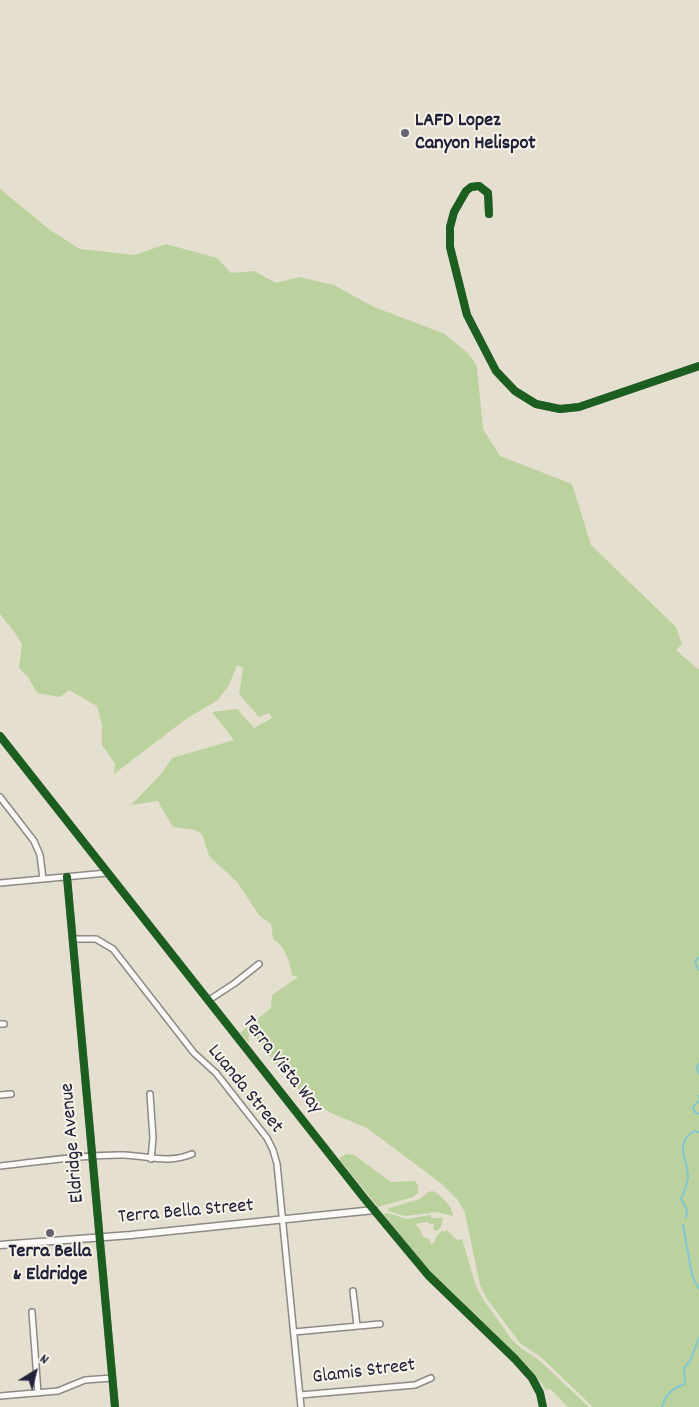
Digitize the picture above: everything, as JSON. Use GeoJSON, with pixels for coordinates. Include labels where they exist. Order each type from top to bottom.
{"type":"FeatureCollection","features":[{"type":"Feature","properties":{"kind":"street"},"geometry":{"type":"LineString","coordinates":[[489,214],[488,194],[479,186],[472,187],[466,192],[454,212],[450,226],[450,247],[467,315],[496,372],[515,391],[536,404],[560,409],[579,408],[699,366]]}},
{"type":"Feature","properties":{"kind":"street","name":"Terra Vista Way"},"geometry":{"type":"LineString","coordinates":[[0,736],[374,1210],[428,1275],[532,1378],[540,1393],[543,1407]]}},
{"type":"Feature","properties":{"kind":"street"},"geometry":{"type":"LineString","coordinates":[[0,797],[2,804],[34,841],[40,855],[43,879]]}},
{"type":"Feature","properties":{"kind":"street"},"geometry":{"type":"LineString","coordinates":[[0,883],[107,873]]}},
{"type":"Feature","properties":{"kind":"street","name":"Eldridge Avenue"},"geometry":{"type":"LineString","coordinates":[[67,877],[115,1407]]}},
{"type":"Feature","properties":{"kind":"street","name":"Luanda Street"},"geometry":{"type":"LineString","coordinates":[[74,939],[96,939],[113,948],[194,1053],[216,1073],[266,1138],[273,1150],[277,1164],[284,1220],[301,1407]]}},
{"type":"Feature","properties":{"kind":"street"},"geometry":{"type":"LineString","coordinates":[[208,1000],[259,964]]}},
{"type":"Feature","properties":{"kind":"street"},"geometry":{"type":"LineString","coordinates":[[0,1095],[12,1094]]}},
{"type":"Feature","properties":{"kind":"street"},"geometry":{"type":"LineString","coordinates":[[150,1094],[153,1138],[151,1159]]}},
{"type":"Feature","properties":{"kind":"street"},"geometry":{"type":"LineString","coordinates":[[0,1166],[93,1156],[124,1155],[151,1159],[179,1159],[192,1154]]}},
{"type":"Feature","properties":{"kind":"street","name":"Terra Bella Street"},"geometry":{"type":"LineString","coordinates":[[0,1245],[139,1234],[374,1210]]}},
{"type":"Feature","properties":{"kind":"street"},"geometry":{"type":"LineString","coordinates":[[353,1291],[357,1326]]}},
{"type":"Feature","properties":{"kind":"street"},"geometry":{"type":"LineString","coordinates":[[32,1312],[38,1393]]}},
{"type":"Feature","properties":{"kind":"street"},"geometry":{"type":"LineString","coordinates":[[294,1332],[380,1324]]}},
{"type":"Feature","properties":{"kind":"street"},"geometry":{"type":"LineString","coordinates":[[0,1396],[58,1391],[85,1380],[112,1378]]}},
{"type":"Feature","properties":{"kind":"street","name":"Glamis Street"},"geometry":{"type":"LineString","coordinates":[[300,1395],[415,1385],[431,1378]]}},
{"type":"Feature","properties":{"kind":"green space"},"geometry":{"type":"Polygon","coordinates":[[[0,189],[50,230],[80,249],[135,255],[166,244],[217,258],[231,273],[254,271],[276,283],[299,277],[334,285],[374,307],[445,334],[468,354],[475,363],[483,429],[500,456],[572,484],[591,545],[676,627],[682,644],[676,650],[699,670],[699,1407],[593,1407],[542,1358],[520,1343],[487,1299],[480,1285],[465,1213],[458,1200],[442,1184],[367,1128],[333,1114],[303,1095],[275,1063],[256,1037],[254,1030],[260,1024],[257,1023],[251,1029],[249,1043],[240,1033],[271,1008],[272,995],[298,977],[292,975],[284,950],[273,939],[271,924],[259,915],[237,882],[209,856],[202,834],[195,830],[172,826],[158,801],[131,805],[162,773],[172,758],[234,740],[212,712],[237,709],[254,728],[272,718],[269,713],[259,717],[239,694],[243,668],[237,665],[229,685],[218,700],[186,719],[114,774],[115,764],[102,745],[102,725],[97,706],[69,690],[60,697],[37,693],[28,677],[19,668],[22,644],[0,614],[0,189]]]}},
{"type":"Feature","properties":{"kind":"green space"},"geometry":{"type":"Polygon","coordinates":[[[346,1154],[354,1155],[391,1182],[415,1181],[418,1185],[418,1193],[413,1197],[378,1207],[340,1160],[346,1154]]]}},
{"type":"Feature","properties":{"kind":"green space"},"geometry":{"type":"Polygon","coordinates":[[[433,1191],[446,1202],[453,1216],[437,1212],[405,1216],[388,1211],[389,1208],[420,1199],[428,1192],[433,1191]]]}},
{"type":"Feature","properties":{"kind":"green space"},"geometry":{"type":"Polygon","coordinates":[[[387,1213],[407,1219],[430,1215],[432,1218],[443,1218],[441,1227],[437,1231],[433,1229],[433,1223],[418,1223],[416,1225],[423,1237],[429,1239],[431,1244],[434,1243],[442,1230],[444,1232],[447,1230],[457,1240],[462,1239],[476,1286],[512,1340],[539,1360],[589,1407],[568,1407],[550,1389],[546,1390],[540,1381],[438,1282],[383,1214],[387,1213]]]}},
{"type":"Feature","properties":{"kind":"waterway"},"geometry":{"type":"LineString","coordinates":[[699,957],[695,962],[699,970]]}},
{"type":"Feature","properties":{"kind":"waterway"},"geometry":{"type":"LineString","coordinates":[[699,1063],[697,1068],[699,1074]]}},
{"type":"Feature","properties":{"kind":"waterway"},"geometry":{"type":"LineString","coordinates":[[699,1101],[693,1107],[695,1112],[699,1114]]}},
{"type":"Feature","properties":{"kind":"waterway"},"geometry":{"type":"LineString","coordinates":[[686,1218],[687,1210],[681,1199],[687,1185],[688,1176],[683,1146],[688,1136],[694,1131],[699,1132]]}},
{"type":"Feature","properties":{"kind":"waterway"},"geometry":{"type":"LineString","coordinates":[[683,1225],[692,1275],[699,1289]]}},
{"type":"Feature","properties":{"kind":"waterway"},"geometry":{"type":"LineString","coordinates":[[662,1407],[670,1392],[685,1384],[684,1368],[690,1361],[699,1338]]}},
{"type":"Feature","properties":{"kind":"cycle path"},"geometry":{"type":"LineString","coordinates":[[489,214],[488,193],[479,186],[471,187],[466,191],[454,212],[450,227],[450,247],[467,315],[496,371],[515,391],[536,404],[560,409],[579,407],[699,366]]}},
{"type":"Feature","properties":{"kind":"cycle path"},"geometry":{"type":"LineString","coordinates":[[0,736],[364,1198],[428,1275],[515,1359],[532,1378],[540,1393],[543,1407]]}},
{"type":"Feature","properties":{"kind":"cycle path"},"geometry":{"type":"LineString","coordinates":[[67,877],[115,1407]]}},
{"type":"Feature","properties":{"kind":"place","name":"LAFD Lopez Canyon Helispot"},"geometry":{"type":"Point","coordinates":[405,133]}},
{"type":"Feature","properties":{"kind":"place","name":"Terra Bella & Eldridge"},"geometry":{"type":"Point","coordinates":[50,1233]}}]}
